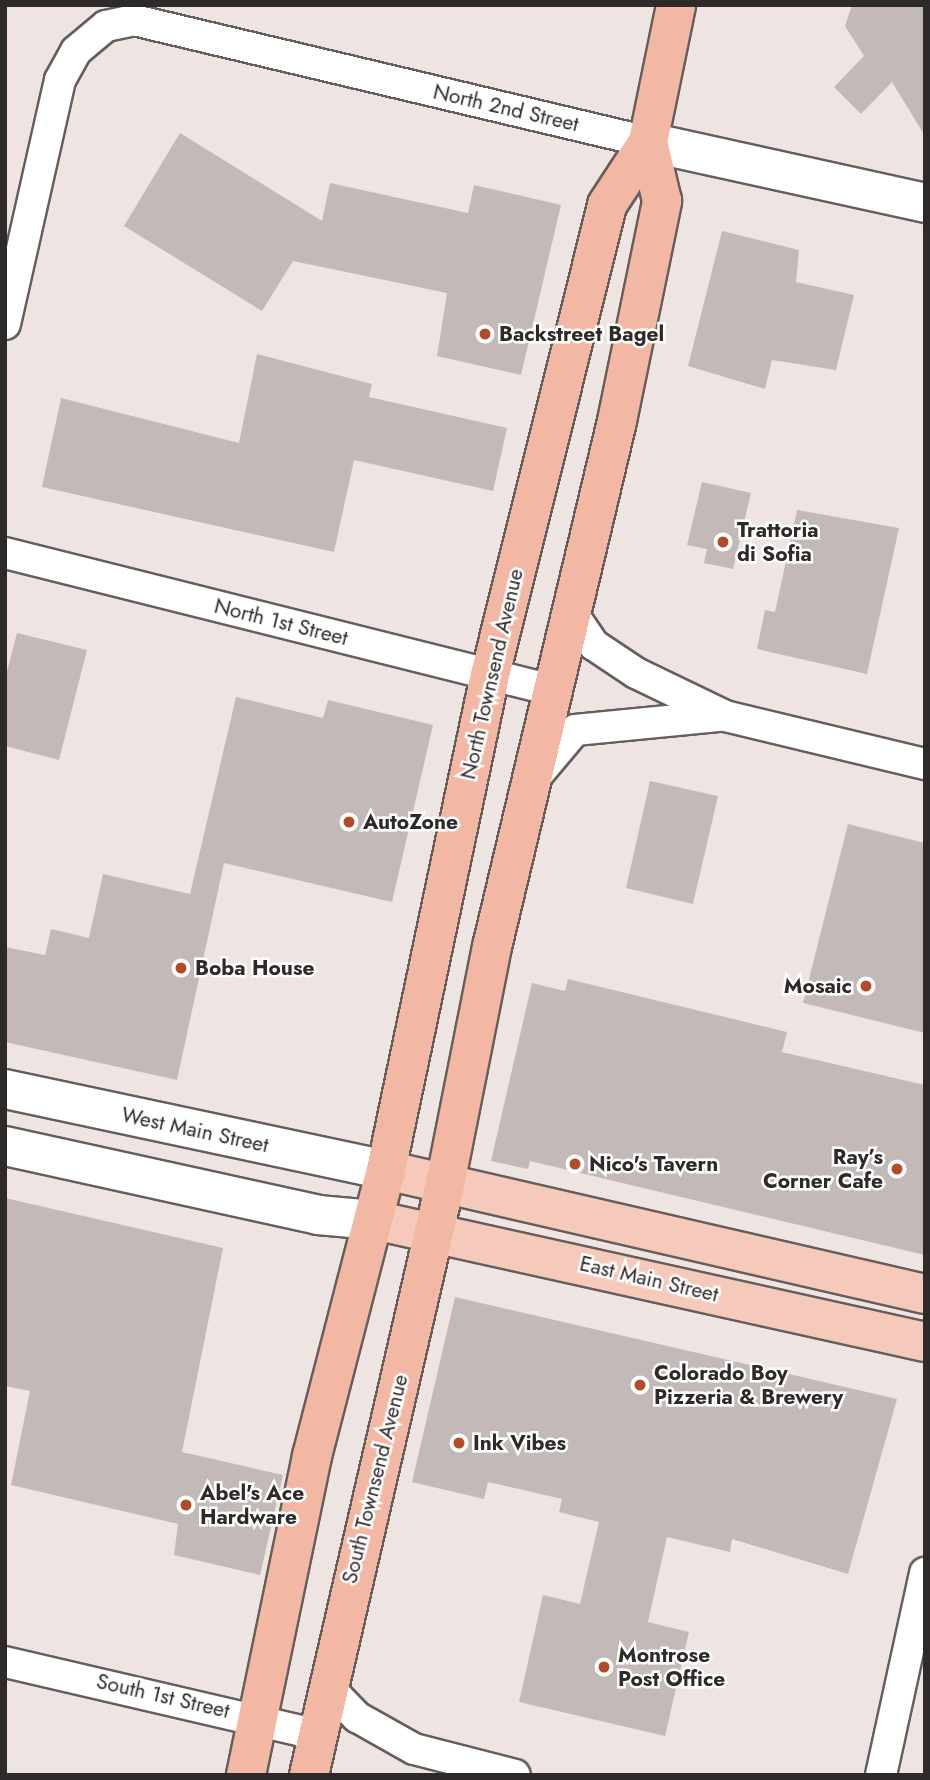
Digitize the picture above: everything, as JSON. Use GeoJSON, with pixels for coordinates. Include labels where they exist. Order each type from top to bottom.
{"type":"FeatureCollection","features":[{"type":"Feature","properties":{"kind":"highway","name":"North Townsend Avenue"},"geometry":{"type":"LineString","coordinates":[[374,1220],[490,675],[607,205],[648,142],[676,5]]}},
{"type":"Feature","properties":{"kind":"highway","name":"North Townsend Avenue"},"geometry":{"type":"LineString","coordinates":[[445,1184],[533,782],[556,691],[570,610],[662,201],[648,142]]}},
{"type":"Feature","properties":{"kind":"highway","name":"South Townsend Avenue"},"geometry":{"type":"LineString","coordinates":[[309,1775],[445,1184]]}},
{"type":"Feature","properties":{"kind":"highway"},"geometry":{"type":"LineString","coordinates":[[246,1775],[312,1456],[374,1220]]}},
{"type":"Feature","properties":{"kind":"main road","name":"North 2nd Street"},"geometry":{"type":"LineString","coordinates":[[648,142],[925,203]]}},
{"type":"Feature","properties":{"kind":"main road","name":"West Main Street"},"geometry":{"type":"LineString","coordinates":[[5,1089],[386,1170]]}},
{"type":"Feature","properties":{"kind":"main road"},"geometry":{"type":"LineString","coordinates":[[5,1146],[318,1215],[374,1220]]}},
{"type":"Feature","properties":{"kind":"main road"},"geometry":{"type":"LineString","coordinates":[[386,1170],[925,1294]]}},
{"type":"Feature","properties":{"kind":"main road","name":"East Main Street"},"geometry":{"type":"LineString","coordinates":[[374,1220],[925,1342]]}},
{"type":"Feature","properties":{"kind":"street","name":"North 2nd Street"},"geometry":{"type":"LineString","coordinates":[[5,324],[60,80],[89,36],[134,20],[648,142]]}},
{"type":"Feature","properties":{"kind":"street","name":"North 1st Street"},"geometry":{"type":"LineString","coordinates":[[5,553],[556,691]]}},
{"type":"Feature","properties":{"kind":"street"},"geometry":{"type":"LineString","coordinates":[[570,610],[594,645],[636,673],[725,716],[925,764]]}},
{"type":"Feature","properties":{"kind":"street"},"geometry":{"type":"LineString","coordinates":[[533,782],[558,744],[576,730],[725,716]]}},
{"type":"Feature","properties":{"kind":"street"},"geometry":{"type":"LineString","coordinates":[[881,1775],[925,1573]]}},
{"type":"Feature","properties":{"kind":"street","name":"South 1st Street"},"geometry":{"type":"LineString","coordinates":[[5,1662],[259,1719],[318,1735]]}},
{"type":"Feature","properties":{"kind":"street"},"geometry":{"type":"LineString","coordinates":[[328,1687],[358,1717],[414,1749],[515,1775]]}},
{"type":"Feature","properties":{"kind":"building"},"geometry":{"type":"Polygon","coordinates":[[[852,5],[925,5],[925,136],[892,82],[861,114],[834,87],[864,56],[845,26],[852,5]]]}},
{"type":"Feature","properties":{"kind":"building"},"geometry":{"type":"Polygon","coordinates":[[[180,133],[322,221],[330,183],[468,213],[474,185],[561,205],[521,375],[437,356],[447,293],[293,261],[262,311],[124,226],[180,133]]]}},
{"type":"Feature","properties":{"kind":"building"},"geometry":{"type":"Polygon","coordinates":[[[722,231],[799,250],[796,282],[854,295],[836,370],[772,360],[765,389],[688,366],[722,231]]]}},
{"type":"Feature","properties":{"kind":"building"},"geometry":{"type":"Polygon","coordinates":[[[257,354],[372,384],[369,397],[507,428],[493,491],[354,460],[334,552],[42,487],[61,398],[239,443],[257,354]]]}},
{"type":"Feature","properties":{"kind":"building"},"geometry":{"type":"Polygon","coordinates":[[[702,482],[751,493],[733,569],[704,563],[707,549],[687,545],[702,482]]]}},
{"type":"Feature","properties":{"kind":"building"},"geometry":{"type":"Polygon","coordinates":[[[797,510],[899,528],[867,674],[757,649],[765,610],[775,612],[797,510]]]}},
{"type":"Feature","properties":{"kind":"building"},"geometry":{"type":"Polygon","coordinates":[[[17,633],[87,650],[59,760],[5,746],[5,679],[17,633]]]}},
{"type":"Feature","properties":{"kind":"building"},"geometry":{"type":"Polygon","coordinates":[[[236,697],[323,718],[328,700],[433,725],[392,902],[224,863],[177,1080],[5,1042],[5,947],[45,955],[51,929],[89,938],[103,874],[190,894],[236,697]]]}},
{"type":"Feature","properties":{"kind":"building"},"geometry":{"type":"Polygon","coordinates":[[[650,781],[718,796],[693,904],[626,888],[650,781]]]}},
{"type":"Feature","properties":{"kind":"building"},"geometry":{"type":"Polygon","coordinates":[[[848,824],[925,843],[925,1033],[803,1003],[848,824]]]}},
{"type":"Feature","properties":{"kind":"building"},"geometry":{"type":"Polygon","coordinates":[[[568,979],[787,1032],[782,1052],[925,1085],[925,1255],[530,1161],[528,1169],[491,1161],[532,983],[565,991],[568,979]]]}},
{"type":"Feature","properties":{"kind":"building"},"geometry":{"type":"Polygon","coordinates":[[[5,1198],[223,1248],[182,1452],[283,1475],[260,1575],[174,1555],[178,1524],[11,1485],[30,1391],[5,1386],[5,1198]]]}},
{"type":"Feature","properties":{"kind":"building"},"geometry":{"type":"Polygon","coordinates":[[[455,1297],[897,1399],[848,1574],[732,1539],[730,1552],[667,1537],[648,1622],[689,1632],[665,1736],[519,1702],[543,1595],[580,1604],[599,1522],[559,1512],[562,1499],[488,1482],[484,1499],[412,1482],[455,1297]]]}},
{"type":"Feature","properties":{"kind":"place","name":"Backstreet Bagel"},"geometry":{"type":"Point","coordinates":[485,334]}},
{"type":"Feature","properties":{"kind":"place","name":"Trattoria di Sofia"},"geometry":{"type":"Point","coordinates":[723,542]}},
{"type":"Feature","properties":{"kind":"place","name":"AutoZone"},"geometry":{"type":"Point","coordinates":[349,822]}},
{"type":"Feature","properties":{"kind":"place","name":"Boba House"},"geometry":{"type":"Point","coordinates":[181,968]}},
{"type":"Feature","properties":{"kind":"place","name":"Mosaic"},"geometry":{"type":"Point","coordinates":[866,986]}},
{"type":"Feature","properties":{"kind":"place","name":"Nico's Tavern"},"geometry":{"type":"Point","coordinates":[575,1164]}},
{"type":"Feature","properties":{"kind":"place","name":"Ray’s Corner Cafe"},"geometry":{"type":"Point","coordinates":[897,1169]}},
{"type":"Feature","properties":{"kind":"place","name":"Colorado Boy Pizzeria & Brewery"},"geometry":{"type":"Point","coordinates":[640,1385]}},
{"type":"Feature","properties":{"kind":"place","name":"Ink Vibes"},"geometry":{"type":"Point","coordinates":[459,1443]}},
{"type":"Feature","properties":{"kind":"place","name":"Abel's Ace Hardware"},"geometry":{"type":"Point","coordinates":[186,1505]}},
{"type":"Feature","properties":{"kind":"place","name":"Montrose Post Office"},"geometry":{"type":"Point","coordinates":[604,1667]}}]}
